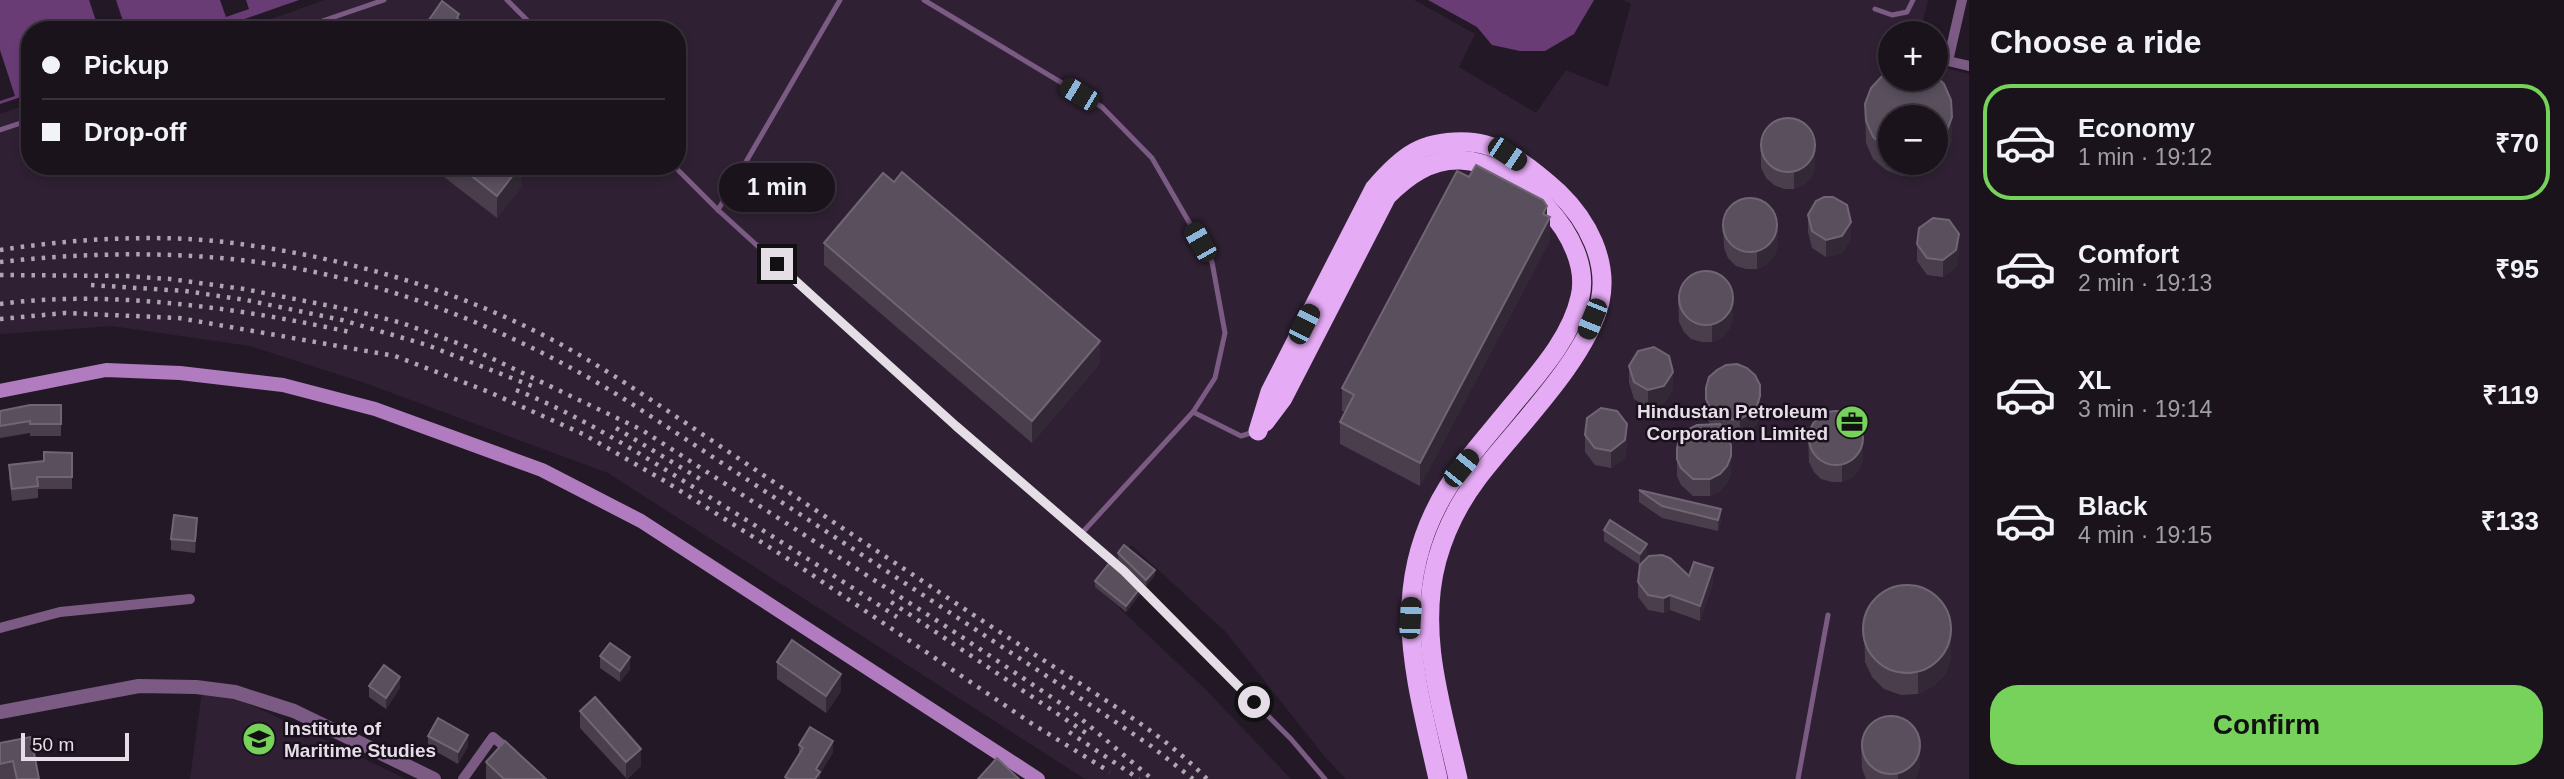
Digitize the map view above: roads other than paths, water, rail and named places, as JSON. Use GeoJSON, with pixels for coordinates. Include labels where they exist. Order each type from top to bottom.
{"type":"FeatureCollection","features":[{"type":"Feature","properties":{"kind":"highway"},"geometry":{"type":"LineString","coordinates":[[1258,431],[1283,398],[1387,196],[1404,178],[1432,164],[1461,160],[1497,170],[1531,193],[1558,219],[1573,244],[1582,270],[1580,297],[1568,328],[1464,498],[1445,538],[1433,579],[1429,619],[1432,659],[1458,779]]}},
{"type":"Feature","properties":{"kind":"highway"},"geometry":{"type":"LineString","coordinates":[[1438,779],[1413,662],[1410,618],[1414,575],[1427,531],[1448,488],[1506,428]]}},
{"type":"Feature","properties":{"kind":"main road"},"geometry":{"type":"LineString","coordinates":[[0,391],[106,370],[180,373],[283,385],[375,409],[529,466],[641,522],[1038,779]]}},
{"type":"Feature","properties":{"kind":"street"},"geometry":{"type":"LineString","coordinates":[[1962,0],[1948,61],[1969,66]]}},
{"type":"Feature","properties":{"kind":"street"},"geometry":{"type":"LineString","coordinates":[[0,628],[60,611],[190,599]]}},
{"type":"Feature","properties":{"kind":"street"},"geometry":{"type":"LineString","coordinates":[[0,712],[139,687],[196,687],[235,692],[294,711],[433,779]]}},
{"type":"Feature","properties":{"kind":"street"},"geometry":{"type":"LineString","coordinates":[[463,779],[494,737],[525,762]]}},
{"type":"Feature","properties":{"kind":"lane"},"geometry":{"type":"LineString","coordinates":[[322,21],[384,0]]}},
{"type":"Feature","properties":{"kind":"lane"},"geometry":{"type":"LineString","coordinates":[[507,0],[528,21]]}},
{"type":"Feature","properties":{"kind":"lane"},"geometry":{"type":"LineString","coordinates":[[718,209],[840,0]]}},
{"type":"Feature","properties":{"kind":"lane"},"geometry":{"type":"LineString","coordinates":[[924,0],[1101,107],[1152,158],[1212,262],[1225,333],[1215,378],[1193,412],[1081,534]]}},
{"type":"Feature","properties":{"kind":"lane"},"geometry":{"type":"LineString","coordinates":[[1875,9],[1892,15],[1907,12],[1913,0]]}},
{"type":"Feature","properties":{"kind":"lane"},"geometry":{"type":"LineString","coordinates":[[0,130],[21,123]]}},
{"type":"Feature","properties":{"kind":"lane"},"geometry":{"type":"LineString","coordinates":[[683,175],[956,426],[1124,571],[1291,740],[1325,779]]}},
{"type":"Feature","properties":{"kind":"lane"},"geometry":{"type":"LineString","coordinates":[[1193,412],[1241,436],[1258,431]]}},
{"type":"Feature","properties":{"kind":"lane"},"geometry":{"type":"LineString","coordinates":[[1798,779],[1828,615]]}},
{"type":"Feature","properties":{"kind":"railway"},"geometry":{"type":"LineString","coordinates":[[0,250],[112,239],[169,238],[225,242],[355,266],[440,291],[482,307],[562,345],[641,393],[1161,738],[1207,779]]}},
{"type":"Feature","properties":{"kind":"railway"},"geometry":{"type":"LineString","coordinates":[[0,262],[124,254],[249,261],[299,269],[398,294],[494,330],[541,352],[629,402],[1083,700],[1151,746],[1193,779]]}},
{"type":"Feature","properties":{"kind":"railway"},"geometry":{"type":"LineString","coordinates":[[0,275],[126,276],[244,289],[356,311],[402,323],[468,347],[642,430],[1072,711],[1152,779]]}},
{"type":"Feature","properties":{"kind":"railway"},"geometry":{"type":"LineString","coordinates":[[91,285],[185,291],[246,300],[342,320],[427,345],[532,386]]}},
{"type":"Feature","properties":{"kind":"railway"},"geometry":{"type":"LineString","coordinates":[[0,304],[42,300],[132,300],[224,309],[354,333]]}},
{"type":"Feature","properties":{"kind":"railway"},"geometry":{"type":"LineString","coordinates":[[0,319],[65,313],[179,318],[395,356],[489,392],[583,434],[663,480],[796,564],[1034,725],[1110,772]]}},
{"type":"Feature","properties":{"kind":"railway"},"geometry":{"type":"LineString","coordinates":[[516,390],[583,421],[626,446],[897,617]]}},
{"type":"Feature","properties":{"kind":"railway"},"geometry":{"type":"LineString","coordinates":[[616,428],[700,479]]}},
{"type":"Feature","properties":{"kind":"railway"},"geometry":{"type":"LineString","coordinates":[[891,602],[1086,733]]}},
{"type":"Feature","properties":{"kind":"railway"},"geometry":{"type":"LineString","coordinates":[[1069,732],[1139,779]]}},
{"type":"Feature","properties":{"kind":"place","name":"Hindustan Petroleum Corporation Limited"},"geometry":{"type":"Point","coordinates":[1852,422]}},
{"type":"Feature","properties":{"kind":"place","name":"Institute of Maritime Studies"},"geometry":{"type":"Point","coordinates":[259,739]}}]}
